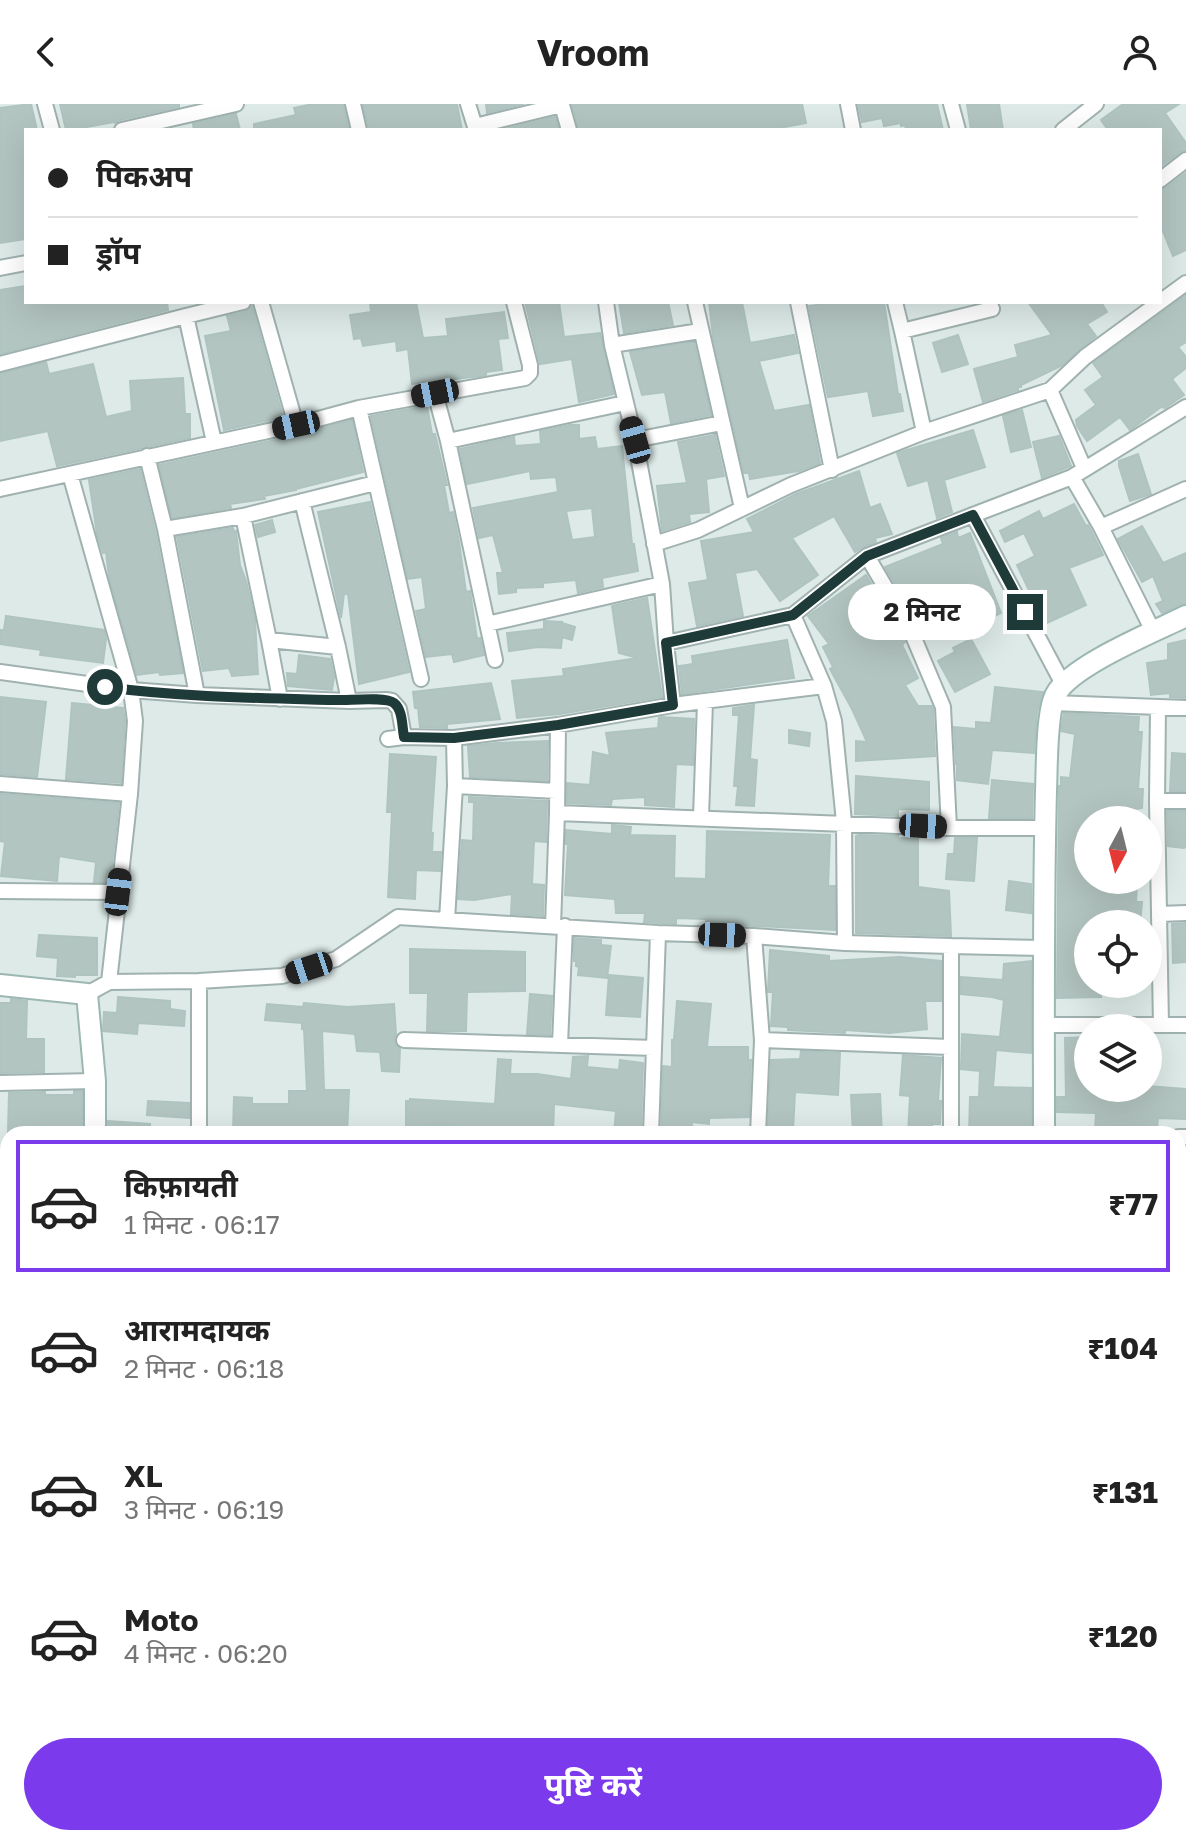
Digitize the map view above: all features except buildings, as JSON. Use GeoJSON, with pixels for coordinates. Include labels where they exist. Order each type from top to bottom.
{"type":"FeatureCollection","features":[{"type":"Feature","properties":{"kind":"street"},"geometry":{"type":"LineString","coordinates":[[45,104],[51,128]]}},
{"type":"Feature","properties":{"kind":"street"},"geometry":{"type":"LineString","coordinates":[[131,128],[236,104]]}},
{"type":"Feature","properties":{"kind":"street"},"geometry":{"type":"LineString","coordinates":[[353,104],[359,128]]}},
{"type":"Feature","properties":{"kind":"street"},"geometry":{"type":"LineString","coordinates":[[468,104],[476,128],[564,104],[569,128]]}},
{"type":"Feature","properties":{"kind":"street"},"geometry":{"type":"LineString","coordinates":[[848,104],[853,128]]}},
{"type":"Feature","properties":{"kind":"street"},"geometry":{"type":"LineString","coordinates":[[951,104],[957,128]]}},
{"type":"Feature","properties":{"kind":"street"},"geometry":{"type":"LineString","coordinates":[[1066,128],[1096,104]]}},
{"type":"Feature","properties":{"kind":"street"},"geometry":{"type":"LineString","coordinates":[[1162,178],[1186,160]]}},
{"type":"Feature","properties":{"kind":"street"},"geometry":{"type":"LineString","coordinates":[[0,268],[24,263]]}},
{"type":"Feature","properties":{"kind":"street"},"geometry":{"type":"LineString","coordinates":[[1162,301],[1186,283]]}},
{"type":"Feature","properties":{"kind":"street"},"geometry":{"type":"LineString","coordinates":[[0,364],[235,304]]}},
{"type":"Feature","properties":{"kind":"street"},"geometry":{"type":"LineString","coordinates":[[262,304],[296,425]]}},
{"type":"Feature","properties":{"kind":"street"},"geometry":{"type":"LineString","coordinates":[[0,489],[296,425],[359,408],[525,378],[530,373],[530,365],[515,304]]}},
{"type":"Feature","properties":{"kind":"street"},"geometry":{"type":"LineString","coordinates":[[606,304],[662,584],[673,705]]}},
{"type":"Feature","properties":{"kind":"street"},"geometry":{"type":"LineString","coordinates":[[695,304],[742,508]]}},
{"type":"Feature","properties":{"kind":"street"},"geometry":{"type":"LineString","coordinates":[[798,304],[832,470]]}},
{"type":"Feature","properties":{"kind":"street"},"geometry":{"type":"LineString","coordinates":[[895,304],[924,432]]}},
{"type":"Feature","properties":{"kind":"street"},"geometry":{"type":"LineString","coordinates":[[902,331],[994,304]]}},
{"type":"Feature","properties":{"kind":"street"},"geometry":{"type":"LineString","coordinates":[[654,544],[698,530],[791,485],[924,432],[1050,390],[1085,357],[1157,304]]}},
{"type":"Feature","properties":{"kind":"street"},"geometry":{"type":"LineString","coordinates":[[186,316],[214,442]]}},
{"type":"Feature","properties":{"kind":"street"},"geometry":{"type":"LineString","coordinates":[[612,345],[700,331]]}},
{"type":"Feature","properties":{"kind":"street"},"geometry":{"type":"LineString","coordinates":[[1050,390],[1101,527],[1154,633]]}},
{"type":"Feature","properties":{"kind":"street"},"geometry":{"type":"LineString","coordinates":[[435,393],[495,660]]}},
{"type":"Feature","properties":{"kind":"street"},"geometry":{"type":"LineString","coordinates":[[448,441],[625,403]]}},
{"type":"Feature","properties":{"kind":"street"},"geometry":{"type":"LineString","coordinates":[[666,643],[793,615],[867,556],[1078,472],[1186,407]]}},
{"type":"Feature","properties":{"kind":"street"},"geometry":{"type":"LineString","coordinates":[[359,408],[421,679]]}},
{"type":"Feature","properties":{"kind":"street"},"geometry":{"type":"LineString","coordinates":[[635,440],[722,423]]}},
{"type":"Feature","properties":{"kind":"street"},"geometry":{"type":"LineString","coordinates":[[147,456],[165,529],[197,695]]}},
{"type":"Feature","properties":{"kind":"street"},"geometry":{"type":"LineString","coordinates":[[70,474],[131,690],[135,721],[109,982]]}},
{"type":"Feature","properties":{"kind":"street"},"geometry":{"type":"LineString","coordinates":[[165,529],[243,516],[375,483]]}},
{"type":"Feature","properties":{"kind":"street"},"geometry":{"type":"LineString","coordinates":[[1101,527],[1186,489]]}},
{"type":"Feature","properties":{"kind":"street"},"geometry":{"type":"LineString","coordinates":[[302,501],[349,701]]}},
{"type":"Feature","properties":{"kind":"street"},"geometry":{"type":"LineString","coordinates":[[973,515],[1059,694]]}},
{"type":"Feature","properties":{"kind":"street"},"geometry":{"type":"LineString","coordinates":[[243,516],[280,699]]}},
{"type":"Feature","properties":{"kind":"street"},"geometry":{"type":"LineString","coordinates":[[867,556],[911,631],[943,707],[949,828]]}},
{"type":"Feature","properties":{"kind":"street"},"geometry":{"type":"LineString","coordinates":[[487,624],[662,584]]}},
{"type":"Feature","properties":{"kind":"street"},"geometry":{"type":"LineString","coordinates":[[793,615],[824,686],[834,721],[844,822],[845,943]]}},
{"type":"Feature","properties":{"kind":"street"},"geometry":{"type":"LineString","coordinates":[[1044,1126],[1045,828],[1048,742],[1059,694],[1081,670],[1097,660],[1186,616]]}},
{"type":"Feature","properties":{"kind":"street"},"geometry":{"type":"LineString","coordinates":[[269,640],[338,647]]}},
{"type":"Feature","properties":{"kind":"street"},"geometry":{"type":"LineString","coordinates":[[0,672],[131,690],[197,695],[392,701],[399,709],[404,737]]}},
{"type":"Feature","properties":{"kind":"street"},"geometry":{"type":"LineString","coordinates":[[388,739],[454,738],[824,686]]}},
{"type":"Feature","properties":{"kind":"street"},"geometry":{"type":"LineString","coordinates":[[1059,694],[1186,708]]}},
{"type":"Feature","properties":{"kind":"street"},"geometry":{"type":"LineString","coordinates":[[701,817],[705,702]]}},
{"type":"Feature","properties":{"kind":"street"},"geometry":{"type":"LineString","coordinates":[[1158,707],[1159,910]]}},
{"type":"Feature","properties":{"kind":"street"},"geometry":{"type":"LineString","coordinates":[[558,725],[560,1044]]}},
{"type":"Feature","properties":{"kind":"street"},"geometry":{"type":"LineString","coordinates":[[447,920],[455,786],[454,738]]}},
{"type":"Feature","properties":{"kind":"street"},"geometry":{"type":"LineString","coordinates":[[0,784],[130,794]]}},
{"type":"Feature","properties":{"kind":"street"},"geometry":{"type":"LineString","coordinates":[[455,786],[557,791]]}},
{"type":"Feature","properties":{"kind":"street"},"geometry":{"type":"LineString","coordinates":[[1157,801],[1186,801]]}},
{"type":"Feature","properties":{"kind":"street"},"geometry":{"type":"LineString","coordinates":[[557,813],[949,828],[1045,828]]}},
{"type":"Feature","properties":{"kind":"street"},"geometry":{"type":"LineString","coordinates":[[0,891],[118,892]]}},
{"type":"Feature","properties":{"kind":"street"},"geometry":{"type":"LineString","coordinates":[[1162,914],[1186,913]]}},
{"type":"Feature","properties":{"kind":"street"},"geometry":{"type":"LineString","coordinates":[[0,985],[87,994],[109,982],[282,976],[336,959],[398,917],[845,943],[1045,948]]}},
{"type":"Feature","properties":{"kind":"street"},"geometry":{"type":"LineString","coordinates":[[651,1126],[658,933]]}},
{"type":"Feature","properties":{"kind":"street"},"geometry":{"type":"LineString","coordinates":[[754,936],[762,1040],[758,1126]]}},
{"type":"Feature","properties":{"kind":"street"},"geometry":{"type":"LineString","coordinates":[[951,946],[951,1126]]}},
{"type":"Feature","properties":{"kind":"street"},"geometry":{"type":"LineString","coordinates":[[199,981],[199,1126]]}},
{"type":"Feature","properties":{"kind":"street"},"geometry":{"type":"LineString","coordinates":[[87,994],[95,1081],[95,1126]]}},
{"type":"Feature","properties":{"kind":"street"},"geometry":{"type":"LineString","coordinates":[[1044,1025],[1074,1025]]}},
{"type":"Feature","properties":{"kind":"street"},"geometry":{"type":"LineString","coordinates":[[1162,1025],[1186,1025]]}},
{"type":"Feature","properties":{"kind":"street"},"geometry":{"type":"LineString","coordinates":[[404,1040],[654,1048]]}},
{"type":"Feature","properties":{"kind":"street"},"geometry":{"type":"LineString","coordinates":[[762,1040],[950,1047]]}},
{"type":"Feature","properties":{"kind":"street"},"geometry":{"type":"LineString","coordinates":[[0,1083],[95,1081]]}},
{"type":"Feature","properties":{"kind":"route"},"geometry":{"type":"LineString","coordinates":[[105,687],[197,695],[392,701],[399,709],[404,737],[454,738],[558,725],[673,705],[666,643],[793,615],[867,556],[973,515],[1025,612]]}}]}
